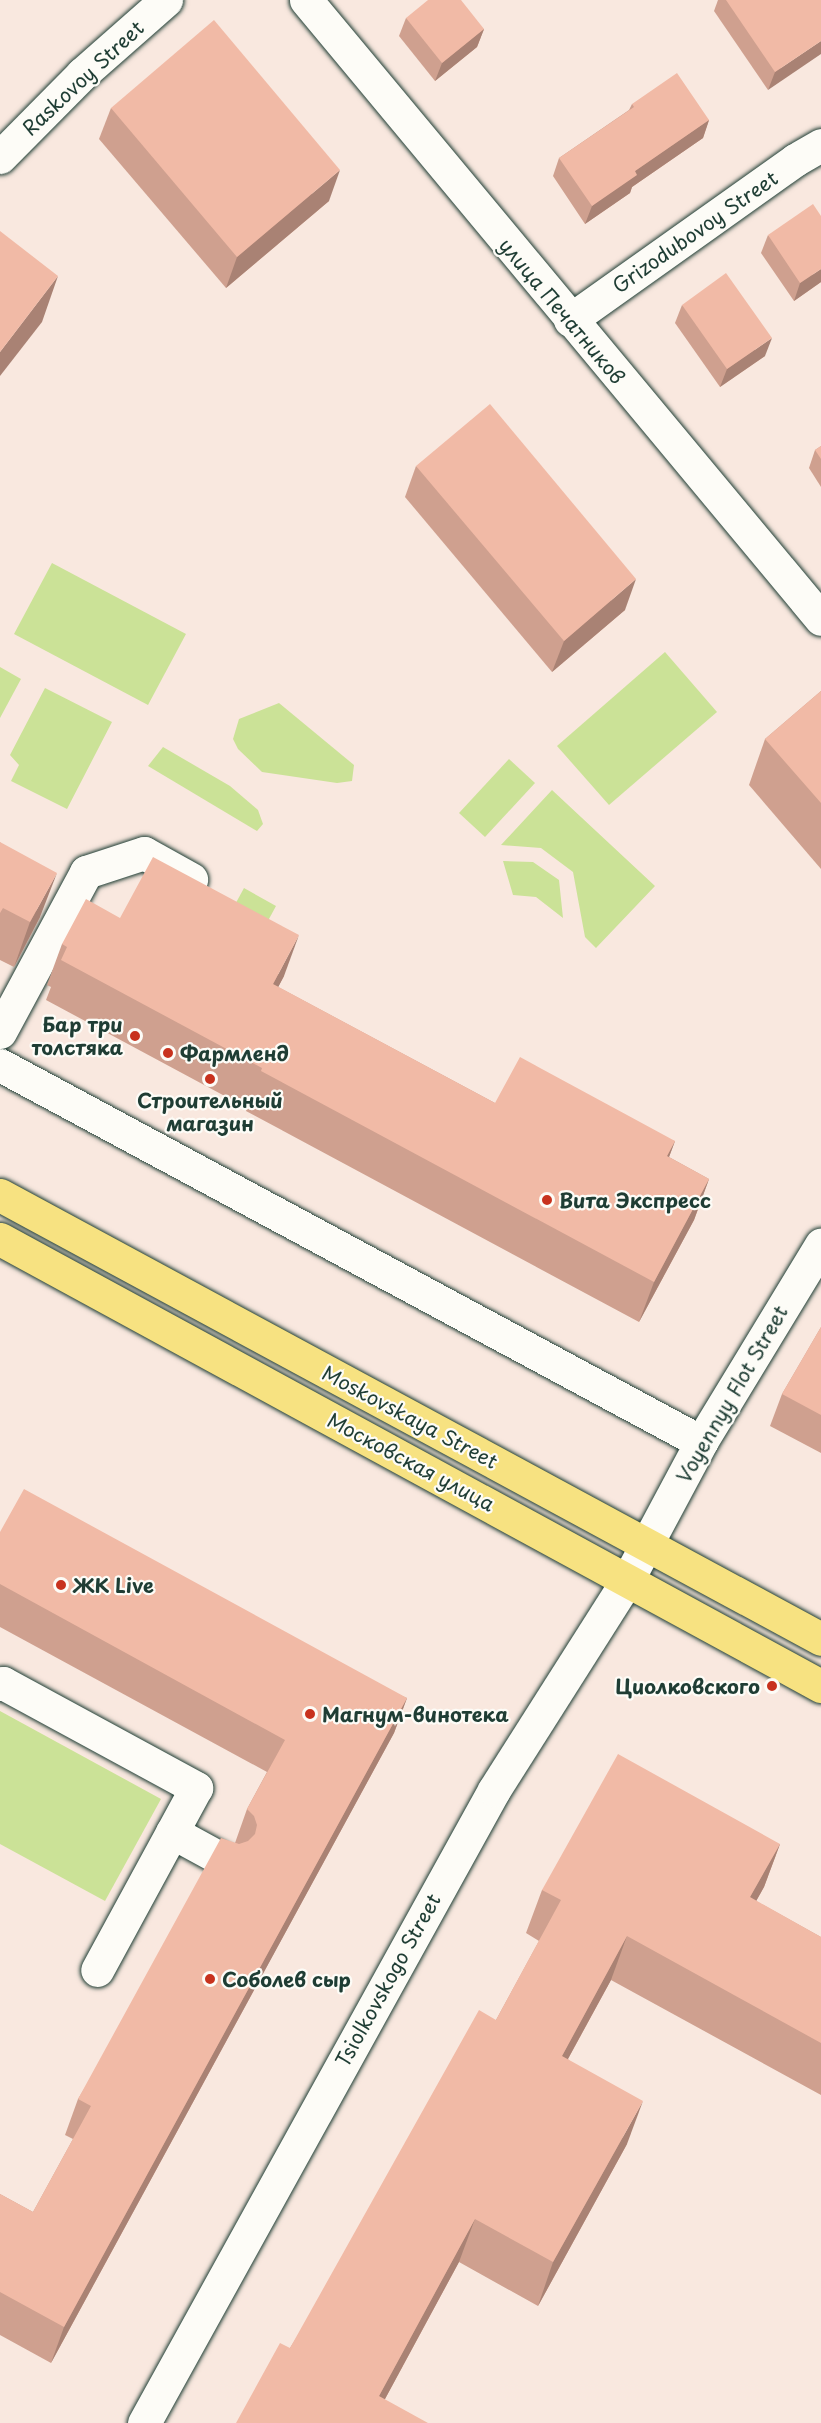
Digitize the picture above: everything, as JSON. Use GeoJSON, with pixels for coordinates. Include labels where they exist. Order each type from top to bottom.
{"type":"FeatureCollection","features":[{"type":"Feature","properties":{"kind":"main road","name":"Moskovskaya Street"},"geometry":{"type":"LineString","coordinates":[[0,1195],[821,1639]]}},
{"type":"Feature","properties":{"kind":"main road","name":"Московская улица"},"geometry":{"type":"LineString","coordinates":[[0,1239],[821,1686]]}},
{"type":"Feature","properties":{"kind":"street","name":"Raskovoy Street"},"geometry":{"type":"LineString","coordinates":[[0,157],[82,74],[166,0]]}},
{"type":"Feature","properties":{"kind":"street","name":"улица Печатников"},"geometry":{"type":"LineString","coordinates":[[306,0],[821,619]]}},
{"type":"Feature","properties":{"kind":"street","name":"Grizodubovoy Street"},"geometry":{"type":"LineString","coordinates":[[570,320],[795,160],[821,145]]}},
{"type":"Feature","properties":{"kind":"street"},"geometry":{"type":"LineString","coordinates":[[0,1032],[20,979],[86,872],[144,853],[221,895]]}},
{"type":"Feature","properties":{"kind":"street"},"geometry":{"type":"LineString","coordinates":[[0,1065],[701,1442]]}},
{"type":"Feature","properties":{"kind":"street","name":"Voyennyy Flot Street"},"geometry":{"type":"LineString","coordinates":[[647,1545],[701,1442],[821,1245]]}},
{"type":"Feature","properties":{"kind":"street","name":"Tsiolkovskogo Street"},"geometry":{"type":"LineString","coordinates":[[144,2423],[494,1790],[628,1580],[647,1545]]}},
{"type":"Feature","properties":{"kind":"street"},"geometry":{"type":"LineString","coordinates":[[0,1683],[196,1788],[97,1970]]}},
{"type":"Feature","properties":{"kind":"street"},"geometry":{"type":"LineString","coordinates":[[172,1832],[225,1861]]}},
{"type":"Feature","properties":{"kind":"green space"},"geometry":{"type":"Polygon","coordinates":[[[52,563],[186,634],[148,705],[14,634],[52,563]]]}},
{"type":"Feature","properties":{"kind":"green space"},"geometry":{"type":"Polygon","coordinates":[[[665,652],[717,712],[609,805],[557,746],[665,652]]]}},
{"type":"Feature","properties":{"kind":"green space"},"geometry":{"type":"Polygon","coordinates":[[[0,667],[21,679],[0,718],[0,667]]]}},
{"type":"Feature","properties":{"kind":"green space"},"geometry":{"type":"Polygon","coordinates":[[[45,688],[112,722],[67,809],[11,781],[19,765],[10,755],[45,688]]]}},
{"type":"Feature","properties":{"kind":"green space"},"geometry":{"type":"Polygon","coordinates":[[[279,703],[354,765],[352,781],[337,783],[262,772],[238,749],[233,739],[239,719],[279,703]]]}},
{"type":"Feature","properties":{"kind":"green space"},"geometry":{"type":"Polygon","coordinates":[[[163,747],[230,786],[258,810],[263,824],[257,831],[148,766],[163,747]]]}},
{"type":"Feature","properties":{"kind":"green space"},"geometry":{"type":"Polygon","coordinates":[[[509,759],[535,783],[485,837],[459,813],[509,759]]]}},
{"type":"Feature","properties":{"kind":"green space"},"geometry":{"type":"Polygon","coordinates":[[[552,790],[655,886],[596,948],[585,937],[573,872],[541,848],[501,845],[552,790]]]}},
{"type":"Feature","properties":{"kind":"green space"},"geometry":{"type":"Polygon","coordinates":[[[503,861],[533,862],[559,880],[563,918],[536,897],[513,895],[503,861]]]}},
{"type":"Feature","properties":{"kind":"green space"},"geometry":{"type":"Polygon","coordinates":[[[244,888],[276,906],[257,941],[225,923],[244,888]]]}},
{"type":"Feature","properties":{"kind":"green space"},"geometry":{"type":"Polygon","coordinates":[[[0,1711],[161,1799],[105,1901],[0,1844],[0,1711]]]}},
{"type":"Feature","properties":{"kind":"building"},"geometry":{"type":"Polygon","coordinates":[[[428,0],[461,0],[484,29],[442,63],[406,18],[428,0]]]}},
{"type":"Feature","properties":{"kind":"building"},"geometry":{"type":"Polygon","coordinates":[[[726,0],[821,0],[821,41],[775,72],[726,0]]]}},
{"type":"Feature","properties":{"kind":"building"},"geometry":{"type":"Polygon","coordinates":[[[214,20],[340,170],[237,257],[111,108],[214,20]]]}},
{"type":"Feature","properties":{"kind":"building"},"geometry":{"type":"Polygon","coordinates":[[[677,73],[709,120],[635,171],[637,175],[592,206],[559,158],[634,107],[632,104],[677,73]]]}},
{"type":"Feature","properties":{"kind":"building"},"geometry":{"type":"Polygon","coordinates":[[[813,204],[821,216],[821,269],[800,283],[768,235],[813,204]]]}},
{"type":"Feature","properties":{"kind":"building"},"geometry":{"type":"Polygon","coordinates":[[[0,231],[58,276],[0,352],[0,231]]]}},
{"type":"Feature","properties":{"kind":"building"},"geometry":{"type":"Polygon","coordinates":[[[726,273],[772,338],[727,369],[682,305],[726,273]]]}},
{"type":"Feature","properties":{"kind":"building"},"geometry":{"type":"Polygon","coordinates":[[[490,404],[636,579],[564,641],[416,466],[490,404]]]}},
{"type":"Feature","properties":{"kind":"building"},"geometry":{"type":"Polygon","coordinates":[[[821,446],[821,459],[815,450],[821,446]]]}},
{"type":"Feature","properties":{"kind":"building"},"geometry":{"type":"Polygon","coordinates":[[[821,691],[821,803],[765,739],[821,691]]]}},
{"type":"Feature","properties":{"kind":"building"},"geometry":{"type":"Polygon","coordinates":[[[0,842],[57,873],[30,922],[3,908],[0,913],[0,842]]]}},
{"type":"Feature","properties":{"kind":"building"},"geometry":{"type":"Polygon","coordinates":[[[153,857],[299,935],[273,984],[495,1103],[520,1057],[675,1141],[667,1156],[709,1179],[654,1282],[261,1071],[262,1068],[61,960],[67,947],[62,944],[86,899],[120,918],[153,857]]]}},
{"type":"Feature","properties":{"kind":"building"},"geometry":{"type":"Polygon","coordinates":[[[821,1327],[821,1415],[782,1394],[821,1327]]]}},
{"type":"Feature","properties":{"kind":"building"},"geometry":{"type":"Polygon","coordinates":[[[24,1489],[407,1698],[64,2327],[0,2292],[0,2194],[33,2212],[91,2106],[78,2099],[221,1838],[239,1844],[248,1841],[255,1834],[257,1825],[254,1816],[247,1809],[285,1740],[0,1584],[0,1532],[24,1489]]]}},
{"type":"Feature","properties":{"kind":"building"},"geometry":{"type":"Polygon","coordinates":[[[618,1754],[780,1844],[750,1897],[821,1937],[821,2043],[627,1936],[562,2056],[643,2101],[553,2262],[475,2219],[379,2396],[428,2423],[236,2423],[280,2343],[290,2348],[479,2010],[496,2020],[561,1900],[542,1890],[618,1754]]]}},
{"type":"Feature","properties":{"kind":"place","name":"Бар три толстяка"},"geometry":{"type":"Point","coordinates":[135,1036]}},
{"type":"Feature","properties":{"kind":"place","name":"Фармленд"},"geometry":{"type":"Point","coordinates":[168,1053]}},
{"type":"Feature","properties":{"kind":"place","name":"Строительный магазин"},"geometry":{"type":"Point","coordinates":[210,1079]}},
{"type":"Feature","properties":{"kind":"place","name":"Вита Экспресс"},"geometry":{"type":"Point","coordinates":[547,1200]}},
{"type":"Feature","properties":{"kind":"place","name":"ЖК Live"},"geometry":{"type":"Point","coordinates":[61,1585]}},
{"type":"Feature","properties":{"kind":"place","name":"Циолковского"},"geometry":{"type":"Point","coordinates":[772,1686]}},
{"type":"Feature","properties":{"kind":"place","name":"Магнум-винотека"},"geometry":{"type":"Point","coordinates":[310,1714]}},
{"type":"Feature","properties":{"kind":"place","name":"Соболев сыр"},"geometry":{"type":"Point","coordinates":[210,1979]}}]}
